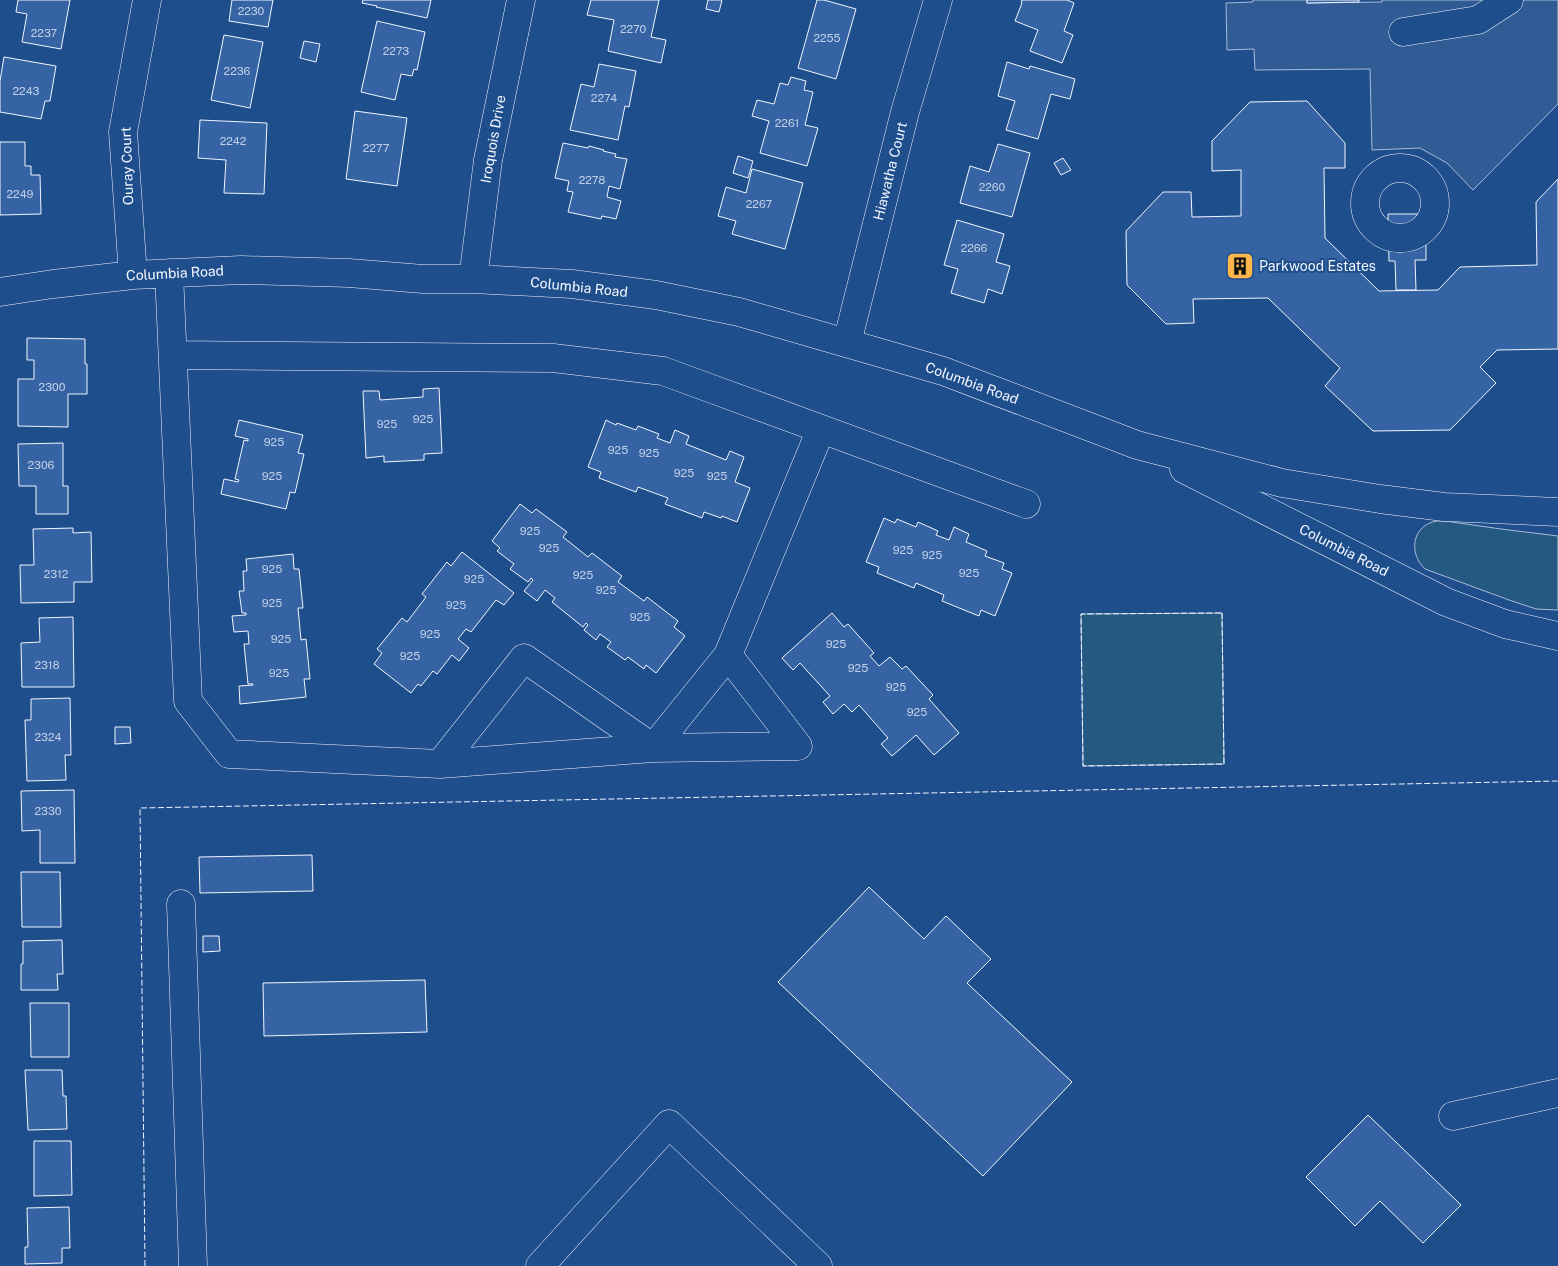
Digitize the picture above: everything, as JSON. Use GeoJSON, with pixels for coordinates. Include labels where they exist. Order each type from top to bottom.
{"type":"FeatureCollection","features":[{"type":"Feature","properties":{"kind":"street","name":"Ouray Court"},"geometry":{"type":"LineString","coordinates":[[133,275],[123,132],[147,0]]}},
{"type":"Feature","properties":{"kind":"street","name":"Iroquois Drive"},"geometry":{"type":"LineString","coordinates":[[473,278],[488,160],[521,0]]}},
{"type":"Feature","properties":{"kind":"street","name":"Hiawatha Court"},"geometry":{"type":"LineString","coordinates":[[847,343],[905,112],[938,0]]}},
{"type":"Feature","properties":{"kind":"street"},"geometry":{"type":"LineString","coordinates":[[1403,32],[1478,20],[1509,0]]}},
{"type":"Feature","properties":{"kind":"street","name":"Columbia Road"},"geometry":{"type":"LineString","coordinates":[[0,292],[133,275],[241,270],[349,273],[423,279],[473,278],[572,284],[656,295],[739,312],[943,371],[1137,445],[1446,602],[1505,624],[1558,636]]}},
{"type":"Feature","properties":{"kind":"street"},"geometry":{"type":"LineString","coordinates":[[169,273],[188,701],[228,754],[440,764],[653,748],[798,746],[728,655]]}},
{"type":"Feature","properties":{"kind":"street"},"geometry":{"type":"LineString","coordinates":[[173,356],[552,358],[663,372],[1026,504]]}},
{"type":"Feature","properties":{"kind":"street"},"geometry":{"type":"LineString","coordinates":[[653,748],[728,655],[821,429]]}},
{"type":"Feature","properties":{"kind":"street","name":"Columbia Road"},"geometry":{"type":"LineString","coordinates":[[1137,445],[1282,483],[1360,496],[1444,507],[1558,512]]}},
{"type":"Feature","properties":{"kind":"street"},"geometry":{"type":"LineString","coordinates":[[440,764],[524,658],[653,748]]}},
{"type":"Feature","properties":{"kind":"street"},"geometry":{"type":"LineString","coordinates":[[181,904],[193,1266]]}},
{"type":"Feature","properties":{"kind":"street"},"geometry":{"type":"LineString","coordinates":[[1453,1116],[1558,1093]]}},
{"type":"Feature","properties":{"kind":"street"},"geometry":{"type":"LineString","coordinates":[[540,1266],[669,1124],[818,1266]]}},
{"type":"Feature","properties":{"kind":"shaded area"},"geometry":{"type":"Polygon","coordinates":[[[1253,0],[1307,0],[1307,3],[1382,2],[1382,0],[1558,0],[1558,104],[1473,190],[1447,163],[1420,148],[1372,150],[1370,69],[1255,70],[1254,49],[1227,50],[1226,3],[1253,2],[1253,0]]]}},
{"type":"Feature","properties":{"kind":"shaded area"},"geometry":{"type":"Polygon","coordinates":[[[1437,521],[1558,536],[1558,610],[1536,609],[1425,569],[1416,555],[1415,540],[1422,528],[1437,521]]]}},
{"type":"Feature","properties":{"kind":"shaded area"},"geometry":{"type":"Polygon","coordinates":[[[1222,613],[1224,764],[1083,766],[1081,614],[1222,613]]]}},
{"type":"Feature","properties":{"kind":"building"},"geometry":{"type":"Polygon","coordinates":[[[18,0],[70,0],[61,49],[22,42],[27,14],[16,12],[18,0]]]}},
{"type":"Feature","properties":{"kind":"building"},"geometry":{"type":"Polygon","coordinates":[[[232,0],[273,0],[268,27],[229,21],[232,0]]]}},
{"type":"Feature","properties":{"kind":"building"},"geometry":{"type":"Polygon","coordinates":[[[363,0],[431,0],[427,18],[376,7],[362,3],[363,0]]]}},
{"type":"Feature","properties":{"kind":"building"},"geometry":{"type":"Polygon","coordinates":[[[591,0],[659,0],[651,37],[666,40],[661,63],[608,51],[614,20],[587,15],[591,0]]]}},
{"type":"Feature","properties":{"kind":"building"},"geometry":{"type":"Polygon","coordinates":[[[708,0],[722,0],[719,12],[706,9],[708,0]]]}},
{"type":"Feature","properties":{"kind":"building"},"geometry":{"type":"Polygon","coordinates":[[[817,0],[824,0],[856,9],[836,79],[798,68],[817,0]]]}},
{"type":"Feature","properties":{"kind":"building"},"geometry":{"type":"Polygon","coordinates":[[[1022,0],[1067,0],[1074,3],[1064,31],[1073,35],[1062,63],[1030,51],[1038,30],[1015,21],[1022,0]]]}},
{"type":"Feature","properties":{"kind":"building"},"geometry":{"type":"Polygon","coordinates":[[[1307,0],[1359,0],[1359,2],[1307,3],[1307,0]]]}},
{"type":"Feature","properties":{"kind":"building"},"geometry":{"type":"Polygon","coordinates":[[[377,21],[425,32],[417,70],[414,69],[412,76],[401,74],[395,100],[361,92],[377,21]]]}},
{"type":"Feature","properties":{"kind":"building"},"geometry":{"type":"Polygon","coordinates":[[[224,35],[263,42],[250,108],[211,100],[224,35]]]}},
{"type":"Feature","properties":{"kind":"building"},"geometry":{"type":"Polygon","coordinates":[[[304,41],[320,44],[316,62],[300,58],[304,41]]]}},
{"type":"Feature","properties":{"kind":"building"},"geometry":{"type":"Polygon","coordinates":[[[4,57],[56,66],[50,101],[45,101],[41,119],[0,112],[0,81],[4,57]]]}},
{"type":"Feature","properties":{"kind":"building"},"geometry":{"type":"Polygon","coordinates":[[[1007,62],[1029,69],[1030,66],[1075,79],[1070,99],[1051,94],[1038,139],[1006,130],[1015,101],[998,96],[1007,62]]]}},
{"type":"Feature","properties":{"kind":"building"},"geometry":{"type":"Polygon","coordinates":[[[599,64],[636,71],[629,107],[625,106],[618,140],[570,130],[581,84],[594,87],[599,64]]]}},
{"type":"Feature","properties":{"kind":"building"},"geometry":{"type":"Polygon","coordinates":[[[791,77],[806,81],[804,90],[813,92],[805,125],[818,128],[807,166],[760,153],[769,121],[752,116],[757,100],[774,104],[780,83],[788,85],[791,77]]]}},
{"type":"Feature","properties":{"kind":"building","name":"Parkwood Estates"},"geometry":{"type":"Polygon","coordinates":[[[1307,101],[1345,143],[1345,168],[1324,168],[1325,238],[1379,291],[1438,290],[1460,267],[1537,265],[1536,202],[1558,179],[1558,349],[1497,350],[1480,367],[1496,383],[1450,430],[1373,431],[1325,386],[1340,368],[1268,298],[1193,299],[1194,323],[1166,324],[1127,285],[1126,231],[1163,192],[1191,192],[1192,217],[1241,216],[1241,170],[1212,171],[1212,141],[1250,102],[1307,101]]]}},
{"type":"Feature","properties":{"kind":"building"},"geometry":{"type":"Polygon","coordinates":[[[355,111],[407,118],[397,186],[346,179],[355,111]]]}},
{"type":"Feature","properties":{"kind":"building"},"geometry":{"type":"Polygon","coordinates":[[[200,120],[267,123],[264,194],[224,193],[226,160],[198,158],[200,120]]]}},
{"type":"Feature","properties":{"kind":"building"},"geometry":{"type":"Polygon","coordinates":[[[0,142],[25,142],[25,166],[31,166],[31,175],[40,175],[41,214],[0,215],[0,142]]]}},
{"type":"Feature","properties":{"kind":"building"},"geometry":{"type":"Polygon","coordinates":[[[563,143],[588,148],[589,146],[616,154],[615,157],[627,159],[620,189],[609,186],[607,197],[621,201],[616,219],[602,216],[601,219],[568,212],[573,192],[567,191],[569,181],[555,178],[563,143]]]}},
{"type":"Feature","properties":{"kind":"building"},"geometry":{"type":"Polygon","coordinates":[[[998,144],[1030,153],[1012,217],[960,203],[970,166],[989,172],[998,144]]]}},
{"type":"Feature","properties":{"kind":"building"},"geometry":{"type":"Polygon","coordinates":[[[738,156],[753,161],[748,178],[733,173],[738,156]]]}},
{"type":"Feature","properties":{"kind":"building"},"geometry":{"type":"Polygon","coordinates":[[[1063,158],[1071,170],[1061,175],[1054,163],[1063,158]]]}},
{"type":"Feature","properties":{"kind":"building"},"geometry":{"type":"Polygon","coordinates":[[[752,169],[803,183],[785,249],[732,234],[736,221],[718,216],[726,187],[746,193],[752,169]]]}},
{"type":"Feature","properties":{"kind":"building"},"geometry":{"type":"Polygon","coordinates":[[[1388,214],[1426,214],[1426,260],[1415,260],[1416,290],[1396,290],[1395,261],[1389,261],[1388,214]]]}},
{"type":"Feature","properties":{"kind":"building"},"geometry":{"type":"Polygon","coordinates":[[[957,220],[1004,234],[996,262],[1010,266],[1002,294],[988,289],[984,303],[951,293],[958,269],[944,265],[957,220]]]}},
{"type":"Feature","properties":{"kind":"building"},"geometry":{"type":"Polygon","coordinates":[[[27,338],[85,339],[87,394],[68,394],[68,427],[18,426],[18,379],[34,379],[34,360],[27,360],[27,338]]]}},
{"type":"Feature","properties":{"kind":"building"},"geometry":{"type":"Polygon","coordinates":[[[439,388],[442,453],[424,454],[424,460],[384,462],[384,456],[366,458],[363,391],[379,391],[380,400],[423,397],[423,389],[439,388]]]}},
{"type":"Feature","properties":{"kind":"building"},"geometry":{"type":"Polygon","coordinates":[[[239,420],[303,435],[298,453],[304,454],[295,493],[290,492],[286,509],[221,494],[224,479],[238,482],[239,480],[235,479],[244,440],[248,441],[248,439],[235,436],[239,420]]]}},
{"type":"Feature","properties":{"kind":"building"},"geometry":{"type":"Polygon","coordinates":[[[606,420],[616,425],[617,423],[636,430],[638,426],[659,434],[657,438],[670,443],[675,430],[689,436],[686,444],[726,460],[730,451],[744,457],[735,482],[750,488],[737,522],[704,512],[702,518],[665,504],[668,498],[638,487],[636,492],[599,478],[601,472],[588,467],[606,420]]]}},
{"type":"Feature","properties":{"kind":"building"},"geometry":{"type":"Polygon","coordinates":[[[63,443],[63,486],[68,486],[68,514],[36,514],[36,486],[19,486],[18,444],[63,443]]]}},
{"type":"Feature","properties":{"kind":"building"},"geometry":{"type":"Polygon","coordinates":[[[520,504],[532,513],[536,509],[567,532],[563,537],[588,557],[592,553],[622,576],[618,582],[644,601],[647,597],[678,621],[674,627],[685,636],[656,673],[646,665],[644,669],[628,657],[625,660],[607,647],[611,642],[600,634],[596,640],[584,630],[588,625],[586,623],[583,627],[552,602],[555,598],[545,590],[537,601],[524,591],[533,580],[531,578],[528,582],[510,569],[514,564],[497,551],[500,548],[492,541],[520,504]]]}},
{"type":"Feature","properties":{"kind":"building"},"geometry":{"type":"Polygon","coordinates":[[[884,518],[895,523],[897,519],[916,527],[918,522],[938,531],[936,535],[949,540],[954,527],[969,534],[966,542],[987,551],[985,556],[1004,563],[1002,569],[1012,573],[995,616],[981,610],[979,616],[942,601],[944,595],[916,583],[914,588],[877,573],[879,567],[866,562],[884,518]]]}},
{"type":"Feature","properties":{"kind":"building"},"geometry":{"type":"Polygon","coordinates":[[[73,528],[73,533],[91,532],[92,582],[74,582],[74,602],[21,603],[20,565],[34,565],[33,529],[73,528]]]}},
{"type":"Feature","properties":{"kind":"building"},"geometry":{"type":"Polygon","coordinates":[[[462,552],[514,593],[504,605],[496,600],[471,632],[466,629],[458,639],[469,648],[459,661],[452,655],[437,674],[433,671],[421,686],[418,684],[411,693],[374,664],[382,653],[377,649],[402,618],[407,622],[426,597],[422,594],[447,562],[451,566],[462,552]]]}},
{"type":"Feature","properties":{"kind":"building"},"geometry":{"type":"Polygon","coordinates":[[[293,554],[294,569],[299,569],[303,608],[298,608],[301,640],[306,639],[310,679],[304,679],[306,697],[240,704],[239,686],[253,685],[248,684],[244,644],[249,644],[248,631],[234,632],[232,616],[246,615],[246,613],[242,613],[239,591],[244,591],[243,571],[247,571],[246,559],[293,554]]]}},
{"type":"Feature","properties":{"kind":"building"},"geometry":{"type":"Polygon","coordinates":[[[832,613],[844,627],[848,624],[874,653],[870,656],[879,666],[890,657],[902,669],[906,666],[933,695],[929,699],[959,733],[934,755],[916,735],[892,756],[881,744],[888,738],[859,705],[852,712],[844,704],[833,714],[823,702],[830,696],[800,663],[793,670],[782,658],[832,613]]]}},
{"type":"Feature","properties":{"kind":"building"},"geometry":{"type":"Polygon","coordinates":[[[73,617],[74,687],[22,687],[21,643],[40,642],[39,618],[73,617]]]}},
{"type":"Feature","properties":{"kind":"building"},"geometry":{"type":"Polygon","coordinates":[[[70,698],[71,755],[65,755],[66,780],[27,781],[25,720],[31,720],[31,699],[70,698]]]}},
{"type":"Feature","properties":{"kind":"building"},"geometry":{"type":"Polygon","coordinates":[[[115,727],[130,727],[131,743],[115,744],[115,727]]]}},
{"type":"Feature","properties":{"kind":"building"},"geometry":{"type":"Polygon","coordinates":[[[74,790],[75,863],[40,863],[40,830],[22,831],[21,791],[74,790]]]}},
{"type":"Feature","properties":{"kind":"building"},"geometry":{"type":"Polygon","coordinates":[[[312,855],[313,891],[200,893],[199,857],[312,855]]]}},
{"type":"Feature","properties":{"kind":"building"},"geometry":{"type":"Polygon","coordinates":[[[21,872],[60,872],[61,927],[22,927],[21,872]]]}},
{"type":"Feature","properties":{"kind":"building"},"geometry":{"type":"Polygon","coordinates":[[[869,887],[924,939],[946,916],[991,959],[967,983],[1072,1082],[983,1176],[778,982],[869,887]]]}},
{"type":"Feature","properties":{"kind":"building"},"geometry":{"type":"Polygon","coordinates":[[[203,936],[219,936],[220,951],[203,952],[203,936]]]}},
{"type":"Feature","properties":{"kind":"building"},"geometry":{"type":"Polygon","coordinates":[[[62,940],[63,974],[57,974],[58,990],[21,990],[23,941],[62,940]]]}},
{"type":"Feature","properties":{"kind":"building"},"geometry":{"type":"Polygon","coordinates":[[[425,980],[427,1032],[264,1036],[263,983],[425,980]]]}},
{"type":"Feature","properties":{"kind":"building"},"geometry":{"type":"Polygon","coordinates":[[[30,1003],[69,1003],[69,1057],[31,1057],[30,1003]]]}},
{"type":"Feature","properties":{"kind":"building"},"geometry":{"type":"Polygon","coordinates":[[[25,1070],[62,1070],[63,1096],[66,1096],[67,1129],[28,1130],[25,1070]]]}},
{"type":"Feature","properties":{"kind":"building"},"geometry":{"type":"Polygon","coordinates":[[[1368,1115],[1461,1205],[1423,1243],[1380,1201],[1355,1226],[1306,1177],[1368,1115]]]}},
{"type":"Feature","properties":{"kind":"building"},"geometry":{"type":"Polygon","coordinates":[[[34,1141],[71,1141],[72,1195],[34,1196],[34,1141]]]}},
{"type":"Feature","properties":{"kind":"building"},"geometry":{"type":"Polygon","coordinates":[[[69,1207],[70,1248],[62,1248],[62,1263],[25,1264],[25,1247],[28,1247],[27,1208],[69,1207]]]}},
{"type":"Feature","properties":{"kind":"fence"},"geometry":{"type":"LineString","coordinates":[[1222,613],[1224,764],[1083,766],[1081,614],[1222,613]]}},
{"type":"Feature","properties":{"kind":"fence"},"geometry":{"type":"LineString","coordinates":[[145,1266],[140,808],[1558,781]]}},
{"type":"Feature","properties":{"kind":"place","name":"Parkwood Estates"},"geometry":{"type":"Point","coordinates":[1240,266]}}]}
